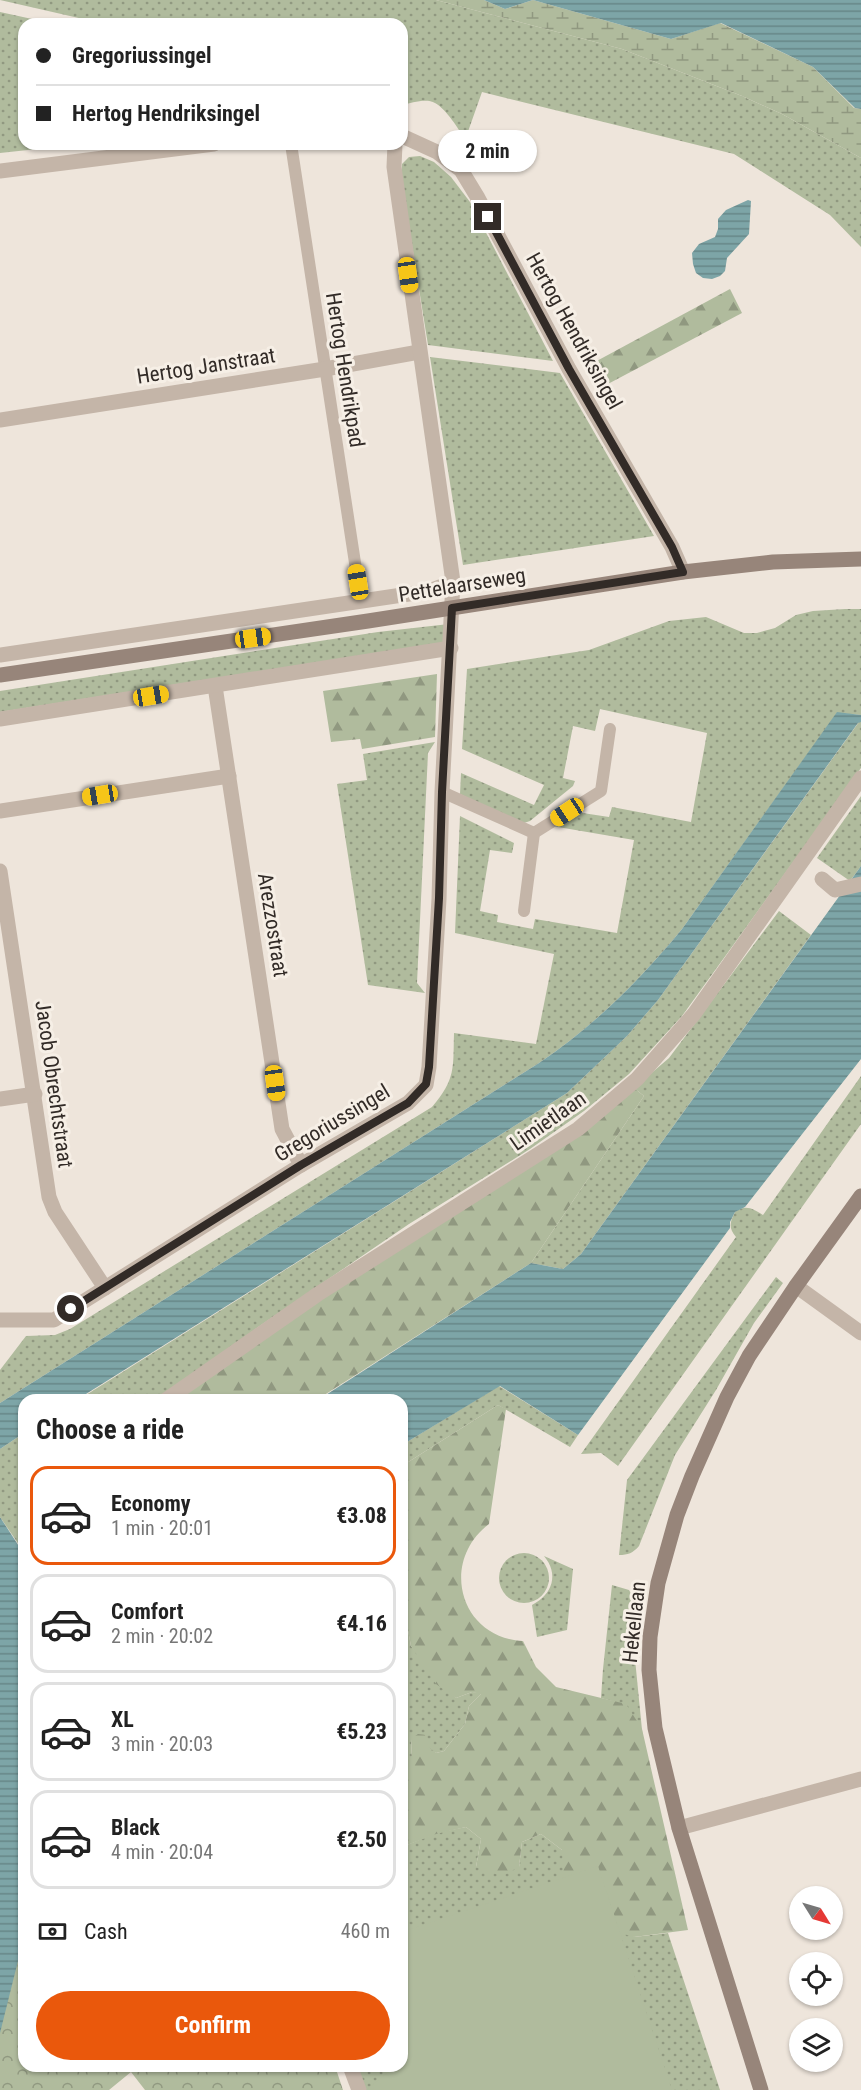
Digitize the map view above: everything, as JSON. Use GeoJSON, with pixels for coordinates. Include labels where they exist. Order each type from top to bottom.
{"type":"FeatureCollection","features":[{"type":"Feature","properties":{"kind":"main road","name":"Pettelaarseweg"},"geometry":{"type":"LineString","coordinates":[[0,675],[683,572],[773,562],[861,559]]}},
{"type":"Feature","properties":{"kind":"main road","name":"Hekellaan"},"geometry":{"type":"LineString","coordinates":[[761,2090],[679,1828],[655,1728],[651,1697],[650,1637],[658,1583],[677,1515],[718,1417],[749,1356],[861,1196]]}},
{"type":"Feature","properties":{"kind":"street","name":"Hertog Hendriksingel"},"geometry":{"type":"LineString","coordinates":[[408,139],[437,152],[461,170],[569,369],[672,547],[683,572]]}},
{"type":"Feature","properties":{"kind":"street"},"geometry":{"type":"LineString","coordinates":[[0,171],[166,150]]}},
{"type":"Feature","properties":{"kind":"street"},"geometry":{"type":"LineString","coordinates":[[395,150],[394,167],[453,582],[452,608]]}},
{"type":"Feature","properties":{"kind":"street","name":"Hertog Janstraat"},"geometry":{"type":"LineString","coordinates":[[0,420],[419,352]]}},
{"type":"Feature","properties":{"kind":"street","name":"Pettelaarseweg"},"geometry":{"type":"LineString","coordinates":[[0,655],[361,602],[429,591],[453,582]]}},
{"type":"Feature","properties":{"kind":"street","name":"Gregoriussingel"},"geometry":{"type":"LineString","coordinates":[[0,1320],[54,1320],[301,1165],[408,1103],[426,1084],[439,910],[442,792],[452,608]]}},
{"type":"Feature","properties":{"kind":"street"},"geometry":{"type":"LineString","coordinates":[[0,719],[451,648]]}},
{"type":"Feature","properties":{"kind":"street","name":"Arezzostraat"},"geometry":{"type":"LineString","coordinates":[[215,686],[282,1130],[301,1165]]}},
{"type":"Feature","properties":{"kind":"street"},"geometry":{"type":"LineString","coordinates":[[0,811],[229,776]]}},
{"type":"Feature","properties":{"kind":"street","name":"Limietlaan"},"geometry":{"type":"LineString","coordinates":[[175,1394],[318,1294],[578,1130],[638,1079],[694,1014],[861,778]]}},
{"type":"Feature","properties":{"kind":"street","name":"Jacob Obrechtstraat"},"geometry":{"type":"LineString","coordinates":[[0,871],[50,1197],[55,1212],[105,1288]]}},
{"type":"Feature","properties":{"kind":"street"},"geometry":{"type":"LineString","coordinates":[[822,879],[835,890],[861,884]]}},
{"type":"Feature","properties":{"kind":"street"},"geometry":{"type":"LineString","coordinates":[[0,1099],[34,1094]]}},
{"type":"Feature","properties":{"kind":"street"},"geometry":{"type":"LineString","coordinates":[[796,1286],[861,1333]]}},
{"type":"Feature","properties":{"kind":"street"},"geometry":{"type":"LineString","coordinates":[[679,1828],[861,1779]]}},
{"type":"Feature","properties":{"kind":"street"},"geometry":{"type":"LineString","coordinates":[[352,2072],[358,2090]]}},
{"type":"Feature","properties":{"kind":"lane","name":"Hertog Hendrikpad"},"geometry":{"type":"LineString","coordinates":[[292,150],[361,602]]}},
{"type":"Feature","properties":{"kind":"lane"},"geometry":{"type":"LineString","coordinates":[[534,833],[601,791],[610,729]]}},
{"type":"Feature","properties":{"kind":"lane"},"geometry":{"type":"LineString","coordinates":[[442,792],[534,833]]}},
{"type":"Feature","properties":{"kind":"lane"},"geometry":{"type":"LineString","coordinates":[[524,911],[534,833]]}},
{"type":"Feature","properties":{"kind":"green space"},"geometry":{"type":"Polygon","coordinates":[[[0,0],[436,0],[622,49],[782,114],[861,158],[861,247],[830,215],[734,154],[482,92],[465,140],[448,114],[435,103],[423,101],[408,104],[408,18],[79,18],[0,0]]]}},
{"type":"Feature","properties":{"kind":"green space"},"geometry":{"type":"Polygon","coordinates":[[[436,0],[484,0],[505,9],[533,0],[671,39],[720,23],[813,67],[854,108],[861,109],[861,158],[782,114],[622,49],[436,0]]]}},
{"type":"Feature","properties":{"kind":"green space"},"geometry":{"type":"Polygon","coordinates":[[[0,12],[28,18],[18,18],[18,150],[28,150],[0,153],[0,12]]]}},
{"type":"Feature","properties":{"kind":"green space"},"geometry":{"type":"Polygon","coordinates":[[[420,156],[434,162],[451,177],[470,202],[553,361],[428,345],[401,177],[402,164],[409,157],[420,156]]]}},
{"type":"Feature","properties":{"kind":"green space"},"geometry":{"type":"Polygon","coordinates":[[[730,289],[742,313],[606,385],[593,363],[730,289]]]}},
{"type":"Feature","properties":{"kind":"green space"},"geometry":{"type":"Polygon","coordinates":[[[430,357],[560,373],[654,536],[463,565],[430,357]]]}},
{"type":"Feature","properties":{"kind":"green space"},"geometry":{"type":"Polygon","coordinates":[[[861,609],[861,715],[837,713],[682,929],[650,966],[597,1018],[539,1063],[0,1403],[0,1370],[26,1336],[55,1335],[70,1329],[432,1107],[445,1089],[452,1073],[454,1033],[536,1044],[554,954],[455,933],[460,816],[514,843],[512,853],[490,850],[480,911],[498,915],[497,922],[533,929],[535,919],[617,933],[634,840],[552,826],[576,812],[609,817],[612,807],[691,822],[707,733],[600,709],[595,731],[573,726],[563,778],[575,781],[573,786],[530,821],[521,824],[460,794],[461,773],[534,805],[544,785],[462,749],[467,669],[589,650],[669,621],[706,617],[744,633],[757,633],[775,628],[796,615],[813,611],[861,609]]]}},
{"type":"Feature","properties":{"kind":"green space"},"geometry":{"type":"Polygon","coordinates":[[[449,624],[454,641],[0,712],[0,691],[378,632],[449,624]]]}},
{"type":"Feature","properties":{"kind":"green space"},"geometry":{"type":"Polygon","coordinates":[[[437,674],[435,737],[362,749],[360,739],[331,742],[323,691],[437,674]]]}},
{"type":"Feature","properties":{"kind":"green space"},"geometry":{"type":"Polygon","coordinates":[[[861,722],[861,768],[682,1016],[629,1074],[584,1111],[530,1149],[409,1224],[164,1394],[88,1394],[567,1093],[627,1036],[658,1000],[861,722]]]}},
{"type":"Feature","properties":{"kind":"green space"},"geometry":{"type":"Polygon","coordinates":[[[435,742],[428,753],[417,983],[425,993],[368,985],[337,784],[367,780],[363,754],[435,742]]]}},
{"type":"Feature","properties":{"kind":"green space"},"geometry":{"type":"Polygon","coordinates":[[[861,796],[861,866],[850,881],[817,858],[861,796]]]}},
{"type":"Feature","properties":{"kind":"green space"},"geometry":{"type":"Polygon","coordinates":[[[779,911],[811,935],[581,1254],[563,1269],[531,1263],[644,1096],[634,1088],[669,1058],[779,911]]]}},
{"type":"Feature","properties":{"kind":"green space"},"geometry":{"type":"Polygon","coordinates":[[[861,1076],[861,1124],[618,1466],[601,1453],[581,1454],[736,1237],[731,1225],[735,1212],[746,1208],[763,1215],[861,1076]]]}},
{"type":"Feature","properties":{"kind":"green space"},"geometry":{"type":"Polygon","coordinates":[[[634,1088],[644,1096],[531,1263],[326,1394],[186,1394],[303,1307],[634,1088]]]}},
{"type":"Feature","properties":{"kind":"green space"},"geometry":{"type":"Polygon","coordinates":[[[776,1277],[783,1283],[754,1323],[716,1390],[675,1455],[639,1546],[630,1553],[619,1555],[627,1480],[776,1277]]]}},
{"type":"Feature","properties":{"kind":"green space"},"geometry":{"type":"Polygon","coordinates":[[[499,1386],[578,1435],[570,1447],[498,1405],[408,1462],[408,1441],[499,1386]]]}},
{"type":"Feature","properties":{"kind":"green space"},"geometry":{"type":"Polygon","coordinates":[[[498,1405],[506,1409],[489,1524],[474,1540],[464,1558],[461,1577],[464,1596],[471,1613],[484,1627],[501,1637],[523,1641],[536,1667],[556,1687],[626,1704],[642,1729],[688,1930],[634,1937],[620,1933],[598,1867],[564,1878],[562,1850],[541,1834],[522,1842],[519,1867],[502,1876],[476,1867],[481,1839],[466,1827],[436,1834],[408,1845],[408,1758],[412,1757],[411,1739],[418,1734],[426,1735],[430,1748],[436,1753],[444,1751],[465,1724],[469,1706],[481,1694],[472,1692],[456,1698],[436,1684],[411,1646],[408,1630],[408,1462],[498,1405]]]}},
{"type":"Feature","properties":{"kind":"green space"},"geometry":{"type":"Polygon","coordinates":[[[18,1437],[18,1543],[0,1517],[0,1449],[18,1437]]]}},
{"type":"Feature","properties":{"kind":"green space"},"geometry":{"type":"Polygon","coordinates":[[[529,1553],[542,1560],[548,1568],[548,1588],[542,1596],[534,1602],[519,1603],[506,1596],[500,1588],[499,1573],[506,1560],[514,1554],[529,1553]]]}},
{"type":"Feature","properties":{"kind":"green space"},"geometry":{"type":"Polygon","coordinates":[[[544,1556],[573,1569],[567,1630],[537,1637],[532,1605],[545,1595],[552,1583],[549,1563],[544,1556]]]}},
{"type":"Feature","properties":{"kind":"green space"},"geometry":{"type":"Polygon","coordinates":[[[612,1585],[629,1590],[634,1599],[635,1659],[644,1750],[626,1705],[601,1698],[612,1585]]]}},
{"type":"Feature","properties":{"kind":"green space"},"geometry":{"type":"Polygon","coordinates":[[[408,1630],[411,1646],[456,1698],[472,1692],[482,1693],[469,1706],[465,1724],[444,1751],[436,1753],[411,1739],[412,1758],[408,1759],[408,1630]]]}},
{"type":"Feature","properties":{"kind":"green space"},"geometry":{"type":"Polygon","coordinates":[[[466,1827],[481,1839],[476,1867],[519,1867],[522,1842],[541,1834],[562,1850],[598,1866],[634,1937],[668,1933],[720,2090],[364,2090],[358,2072],[408,2072],[408,1845],[436,1833],[466,1827]]]}},
{"type":"Feature","properties":{"kind":"green space"},"geometry":{"type":"Polygon","coordinates":[[[598,1866],[672,2090],[366,2090],[388,2072],[408,2072],[408,1930],[598,1866]]]}},
{"type":"Feature","properties":{"kind":"green space"},"geometry":{"type":"Polygon","coordinates":[[[0,1944],[18,1948],[18,2072],[131,2072],[109,2090],[0,2090],[0,1944]]]}},
{"type":"Feature","properties":{"kind":"green space"},"geometry":{"type":"Polygon","coordinates":[[[131,2072],[337,2072],[343,2090],[145,2090],[131,2072]]]}},
{"type":"Feature","properties":{"kind":"water"},"geometry":{"type":"Polygon","coordinates":[[[484,0],[533,0],[505,9],[484,0]]]}},
{"type":"Feature","properties":{"kind":"water"},"geometry":{"type":"Polygon","coordinates":[[[533,0],[861,0],[861,109],[855,108],[813,67],[721,23],[671,39],[533,0]]]}},
{"type":"Feature","properties":{"kind":"water"},"geometry":{"type":"Polygon","coordinates":[[[748,200],[751,201],[749,234],[727,258],[725,271],[720,276],[712,279],[703,278],[696,273],[692,253],[699,244],[715,237],[718,219],[726,210],[748,200]]]}},
{"type":"Feature","properties":{"kind":"water"},"geometry":{"type":"Polygon","coordinates":[[[837,712],[861,715],[861,722],[858,723],[658,1000],[627,1036],[567,1093],[86,1394],[18,1394],[18,1437],[0,1449],[0,1403],[539,1063],[597,1018],[633,984],[682,929],[837,712]]]}},
{"type":"Feature","properties":{"kind":"water"},"geometry":{"type":"Polygon","coordinates":[[[861,866],[861,1059],[745,1207],[735,1212],[730,1228],[578,1435],[500,1386],[408,1441],[408,1394],[327,1394],[531,1263],[563,1269],[581,1254],[861,866]]]}},
{"type":"Feature","properties":{"kind":"water"},"geometry":{"type":"Polygon","coordinates":[[[0,1517],[18,1545],[18,1961],[0,2033],[0,1517]]]}},
{"type":"Feature","properties":{"kind":"route"},"geometry":{"type":"LineString","coordinates":[[71,1309],[301,1165],[408,1103],[426,1084],[429,1067],[439,898],[452,608],[683,572],[672,547],[569,369],[488,217]]}}]}
